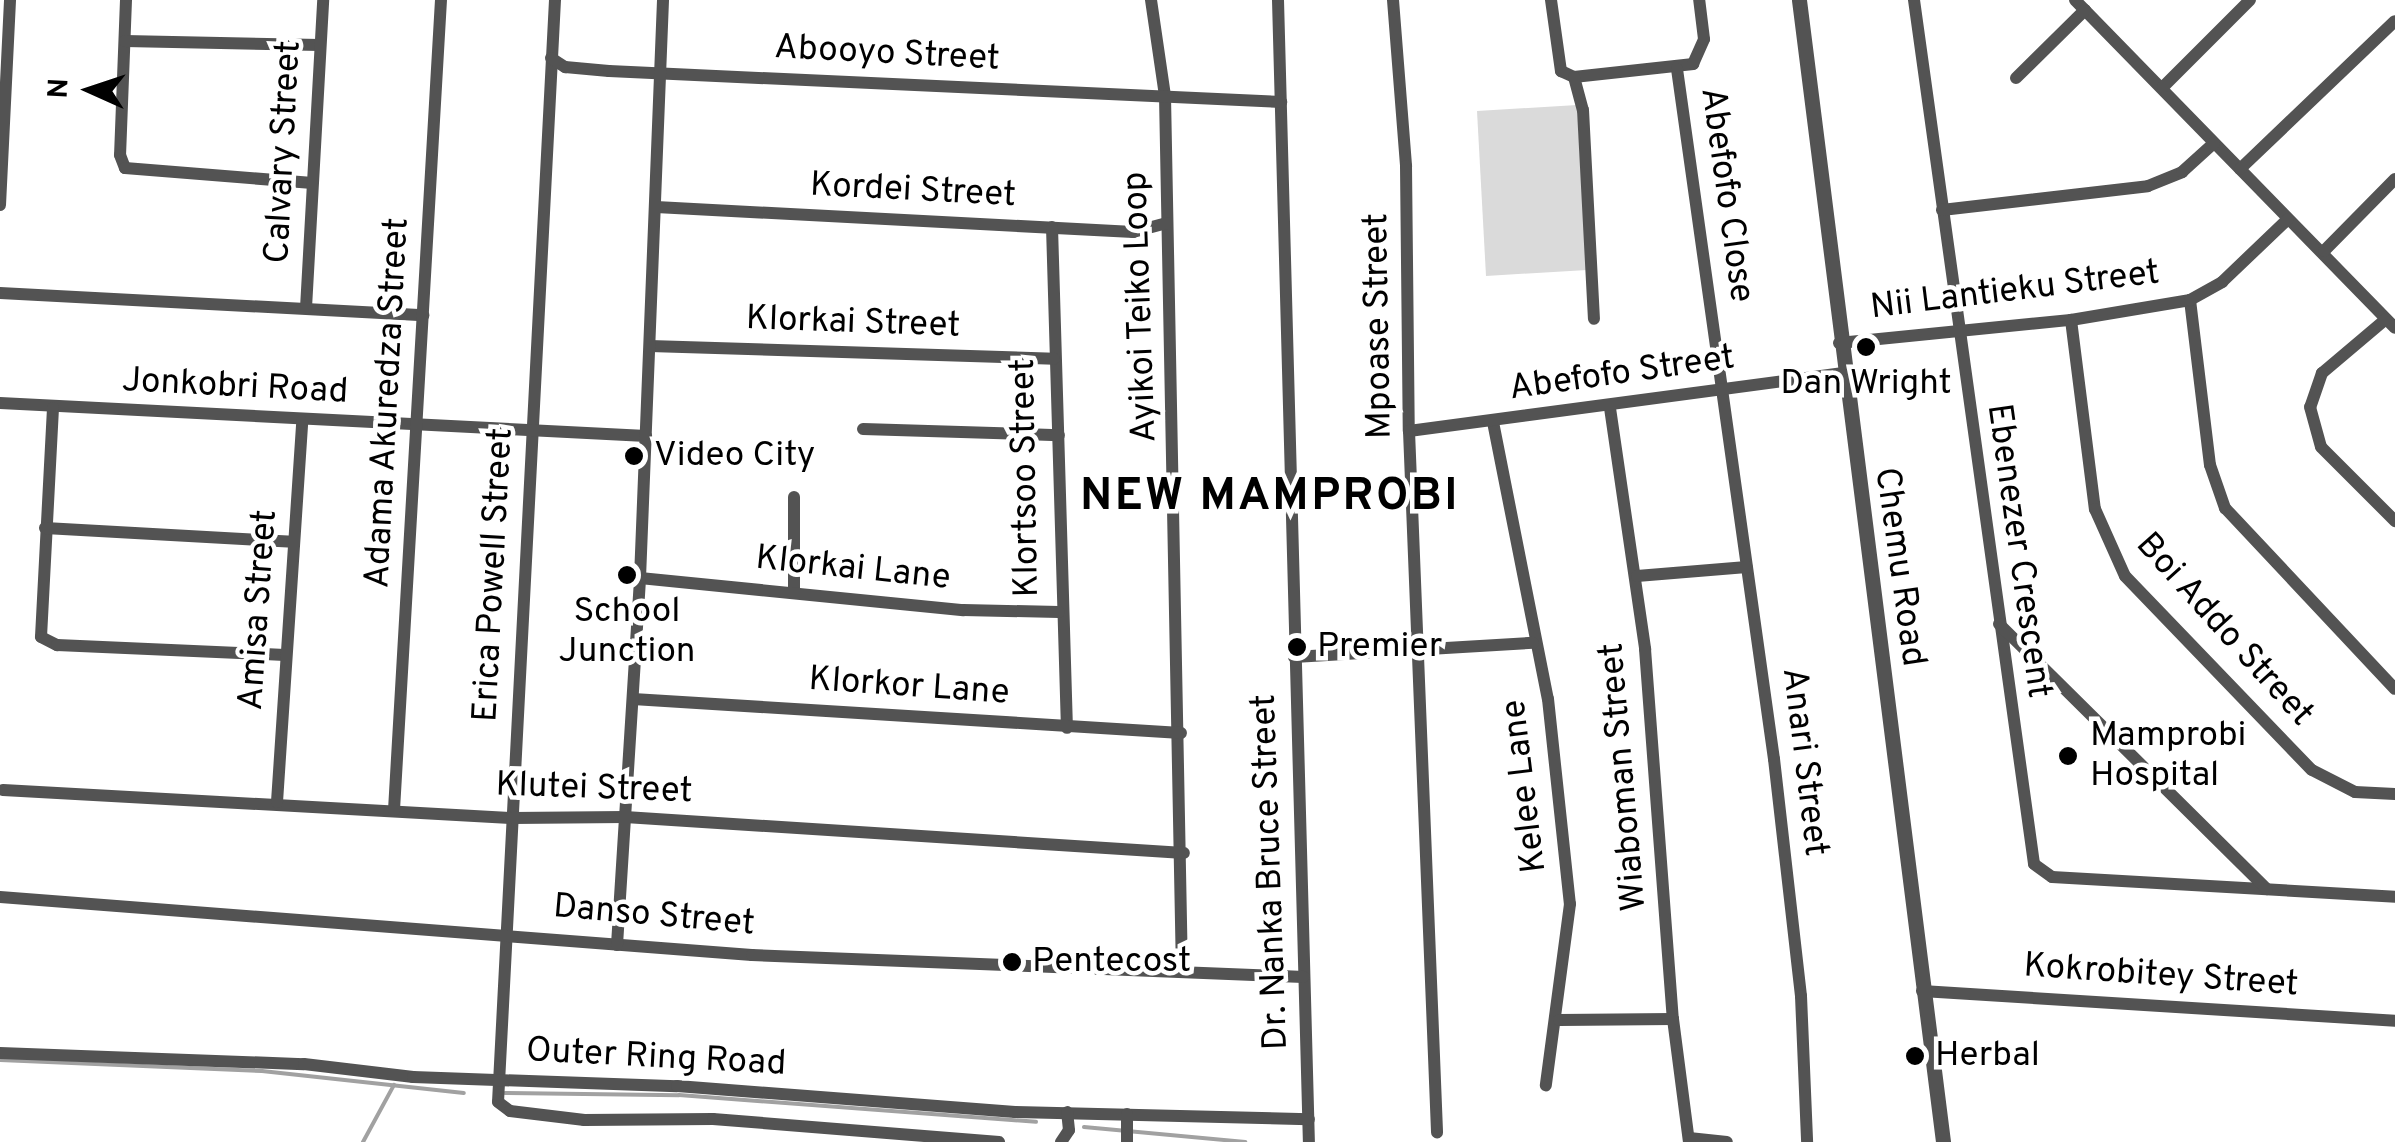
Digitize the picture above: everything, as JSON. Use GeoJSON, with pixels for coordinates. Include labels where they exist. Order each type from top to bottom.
{"type":"FeatureCollection","features":[{"type":"Feature","properties":{"kind":"street"},"geometry":{"type":"LineString","coordinates":[[0,205],[10,0]]}},
{"type":"Feature","properties":{"kind":"street"},"geometry":{"type":"LineString","coordinates":[[126,0],[120,155],[125,168],[312,183]]}},
{"type":"Feature","properties":{"kind":"street","name":"Calvary Street"},"geometry":{"type":"LineString","coordinates":[[306,308],[323,0]]}},
{"type":"Feature","properties":{"kind":"street","name":"Adama Akuredza Street"},"geometry":{"type":"LineString","coordinates":[[394,810],[441,0]]}},
{"type":"Feature","properties":{"kind":"street"},"geometry":{"type":"LineString","coordinates":[[552,58],[555,0]]}},
{"type":"Feature","properties":{"kind":"street"},"geometry":{"type":"LineString","coordinates":[[617,945],[640,578],[663,0]]}},
{"type":"Feature","properties":{"kind":"street","name":"Ayikoi Teiko Loop"},"geometry":{"type":"LineString","coordinates":[[1152,0],[1165,96],[1182,733],[1182,972]]}},
{"type":"Feature","properties":{"kind":"street","name":"Dr. Nanka Bruce Street"},"geometry":{"type":"LineString","coordinates":[[1278,0],[1310,1142]]}},
{"type":"Feature","properties":{"kind":"street","name":"Mpoase Street"},"geometry":{"type":"LineString","coordinates":[[1393,0],[1406,166],[1409,431],[1437,1132]]}},
{"type":"Feature","properties":{"kind":"street"},"geometry":{"type":"LineString","coordinates":[[1551,0],[1560,71],[1574,77],[1677,69],[1693,64],[1702,51],[1699,0]]}},
{"type":"Feature","properties":{"kind":"street","name":"Chemu Road"},"geometry":{"type":"LineString","coordinates":[[1799,0],[1942,1142]]}},
{"type":"Feature","properties":{"kind":"street","name":"Ebenezer Crescent"},"geometry":{"type":"LineString","coordinates":[[1914,0],[1955,334],[2030,855],[2038,872],[2395,897]]}},
{"type":"Feature","properties":{"kind":"street"},"geometry":{"type":"LineString","coordinates":[[2162,87],[2250,0]]}},
{"type":"Feature","properties":{"kind":"street"},"geometry":{"type":"LineString","coordinates":[[2016,78],[2081,4],[2391,323],[2322,373],[2310,407],[2321,447],[2395,521]]}},
{"type":"Feature","properties":{"kind":"street"},"geometry":{"type":"LineString","coordinates":[[2240,169],[2395,21]]}},
{"type":"Feature","properties":{"kind":"street"},"geometry":{"type":"LineString","coordinates":[[125,41],[320,45]]}},
{"type":"Feature","properties":{"kind":"street","name":"Abooyo Street"},"geometry":{"type":"LineString","coordinates":[[552,58],[575,68],[1280,102]]}},
{"type":"Feature","properties":{"kind":"street","name":"Erica Powell Street"},"geometry":{"type":"LineString","coordinates":[[496,1087],[552,58]]}},
{"type":"Feature","properties":{"kind":"street","name":"Abefofo Close"},"geometry":{"type":"LineString","coordinates":[[1677,69],[1724,390]]}},
{"type":"Feature","properties":{"kind":"street"},"geometry":{"type":"LineString","coordinates":[[1574,77],[1584,110],[1594,319]]}},
{"type":"Feature","properties":{"kind":"street"},"geometry":{"type":"LineString","coordinates":[[1942,210],[2148,186],[2182,172],[2214,143]]}},
{"type":"Feature","properties":{"kind":"street"},"geometry":{"type":"LineString","coordinates":[[2324,251],[2393,185]]}},
{"type":"Feature","properties":{"kind":"street","name":"Kordei Street"},"geometry":{"type":"LineString","coordinates":[[656,207],[1133,232],[1167,223]]}},
{"type":"Feature","properties":{"kind":"street","name":"Nii Lantieku Street"},"geometry":{"type":"LineString","coordinates":[[1840,343],[2071,320],[2190,300],[2222,282],[2288,219]]}},
{"type":"Feature","properties":{"kind":"street","name":"Klortsoo Street"},"geometry":{"type":"LineString","coordinates":[[1052,227],[1059,435],[1059,612],[1067,728]]}},
{"type":"Feature","properties":{"kind":"street"},"geometry":{"type":"LineString","coordinates":[[0,293],[423,315]]}},
{"type":"Feature","properties":{"kind":"street"},"geometry":{"type":"LineString","coordinates":[[2190,300],[2210,465],[2225,508],[2394,684]]}},
{"type":"Feature","properties":{"kind":"street","name":"Boi Addo Street"},"geometry":{"type":"LineString","coordinates":[[2071,320],[2095,509],[2125,576],[2312,770],[2355,792],[2395,794]]}},
{"type":"Feature","properties":{"kind":"street","name":"Klorkai Street"},"geometry":{"type":"LineString","coordinates":[[650,346],[1054,359]]}},
{"type":"Feature","properties":{"kind":"street","name":"Abefofo Street"},"geometry":{"type":"LineString","coordinates":[[1409,431],[1610,408],[1843,373]]}},
{"type":"Feature","properties":{"kind":"street","name":"Anari Street"},"geometry":{"type":"LineString","coordinates":[[1724,390],[1799,974],[1807,1142]]}},
{"type":"Feature","properties":{"kind":"street","name":"Jonkobri Road"},"geometry":{"type":"LineString","coordinates":[[0,404],[302,422],[646,436]]}},
{"type":"Feature","properties":{"kind":"street"},"geometry":{"type":"LineString","coordinates":[[53,408],[40,618],[48,644],[285,655]]}},
{"type":"Feature","properties":{"kind":"street","name":"Wiaboman Street"},"geometry":{"type":"LineString","coordinates":[[1610,408],[1637,576],[1673,1018],[1689,1140]]}},
{"type":"Feature","properties":{"kind":"street","name":"Amisa Street"},"geometry":{"type":"LineString","coordinates":[[277,802],[302,422]]}},
{"type":"Feature","properties":{"kind":"street","name":"Kelee Lane"},"geometry":{"type":"LineString","coordinates":[[1493,422],[1533,643],[1548,699],[1570,904],[1559,1020],[1546,1085]]}},
{"type":"Feature","properties":{"kind":"street"},"geometry":{"type":"LineString","coordinates":[[863,430],[1059,435]]}},
{"type":"Feature","properties":{"kind":"street"},"geometry":{"type":"LineString","coordinates":[[794,497],[794,593]]}},
{"type":"Feature","properties":{"kind":"street"},"geometry":{"type":"LineString","coordinates":[[46,528],[293,542]]}},
{"type":"Feature","properties":{"kind":"street"},"geometry":{"type":"LineString","coordinates":[[1637,576],[1747,567]]}},
{"type":"Feature","properties":{"kind":"street","name":"Klorkai Lane"},"geometry":{"type":"LineString","coordinates":[[640,578],[1059,612]]}},
{"type":"Feature","properties":{"kind":"street"},"geometry":{"type":"LineString","coordinates":[[1999,624],[2267,889]]}},
{"type":"Feature","properties":{"kind":"street"},"geometry":{"type":"LineString","coordinates":[[1294,656],[1418,655],[1533,643]]}},
{"type":"Feature","properties":{"kind":"street","name":"Klorkor Lane"},"geometry":{"type":"LineString","coordinates":[[633,699],[1182,733]]}},
{"type":"Feature","properties":{"kind":"street","name":"Klutei Street"},"geometry":{"type":"LineString","coordinates":[[3,790],[277,802],[512,818],[625,817],[1184,853]]}},
{"type":"Feature","properties":{"kind":"street","name":"Danso Street"},"geometry":{"type":"LineString","coordinates":[[0,898],[506,933],[617,945],[1304,977]]}},
{"type":"Feature","properties":{"kind":"street","name":"Kokrobitey Street"},"geometry":{"type":"LineString","coordinates":[[1922,990],[2395,1021]]}},
{"type":"Feature","properties":{"kind":"street"},"geometry":{"type":"LineString","coordinates":[[1559,1020],[1673,1018]]}},
{"type":"Feature","properties":{"kind":"street","name":"Outer Ring Road"},"geometry":{"type":"LineString","coordinates":[[0,1053],[496,1087],[1309,1120]]}},
{"type":"Feature","properties":{"kind":"street"},"geometry":{"type":"LineString","coordinates":[[496,1087],[510,1111],[560,1118],[713,1119],[860,1137],[999,1142]]}},
{"type":"Feature","properties":{"kind":"street"},"geometry":{"type":"LineString","coordinates":[[1061,1142],[1069,1130],[1067,1112]]}},
{"type":"Feature","properties":{"kind":"street"},"geometry":{"type":"LineString","coordinates":[[1126,1142],[1127,1114]]}},
{"type":"Feature","properties":{"kind":"street"},"geometry":{"type":"LineString","coordinates":[[1689,1140],[1727,1142]]}},
{"type":"Feature","properties":{"kind":"shaded area"},"geometry":{"type":"Polygon","coordinates":[[[1577,105],[1587,270],[1486,276],[1477,111],[1577,105]]]}},
{"type":"Feature","properties":{"kind":"waterway"},"geometry":{"type":"LineString","coordinates":[[0,1060],[262,1071],[464,1093]]}},
{"type":"Feature","properties":{"kind":"waterway"},"geometry":{"type":"LineString","coordinates":[[363,1142],[394,1085]]}},
{"type":"Feature","properties":{"kind":"waterway"},"geometry":{"type":"LineString","coordinates":[[505,1093],[679,1095],[1036,1122]]}},
{"type":"Feature","properties":{"kind":"waterway"},"geometry":{"type":"LineString","coordinates":[[1084,1127],[1245,1142]]}},
{"type":"Feature","properties":{"kind":"place","name":"Dan Wright"},"geometry":{"type":"Point","coordinates":[1866,347]}},
{"type":"Feature","properties":{"kind":"place","name":"Video City"},"geometry":{"type":"Point","coordinates":[634,456]}},
{"type":"Feature","properties":{"kind":"place","name":"School Junction"},"geometry":{"type":"Point","coordinates":[627,575]}},
{"type":"Feature","properties":{"kind":"place","name":"Premier"},"geometry":{"type":"Point","coordinates":[1297,647]}},
{"type":"Feature","properties":{"kind":"place","name":"Mamprobi Hospital"},"geometry":{"type":"Point","coordinates":[2068,756]}},
{"type":"Feature","properties":{"kind":"place","name":"Pentecost"},"geometry":{"type":"Point","coordinates":[1012,962]}},
{"type":"Feature","properties":{"kind":"place","name":"Herbal"},"geometry":{"type":"Point","coordinates":[1915,1056]}},
{"type":"Feature","properties":{"kind":"district","name":"NEW MAMPROBI"},"geometry":{"type":"Point","coordinates":[1270,498]}}]}
